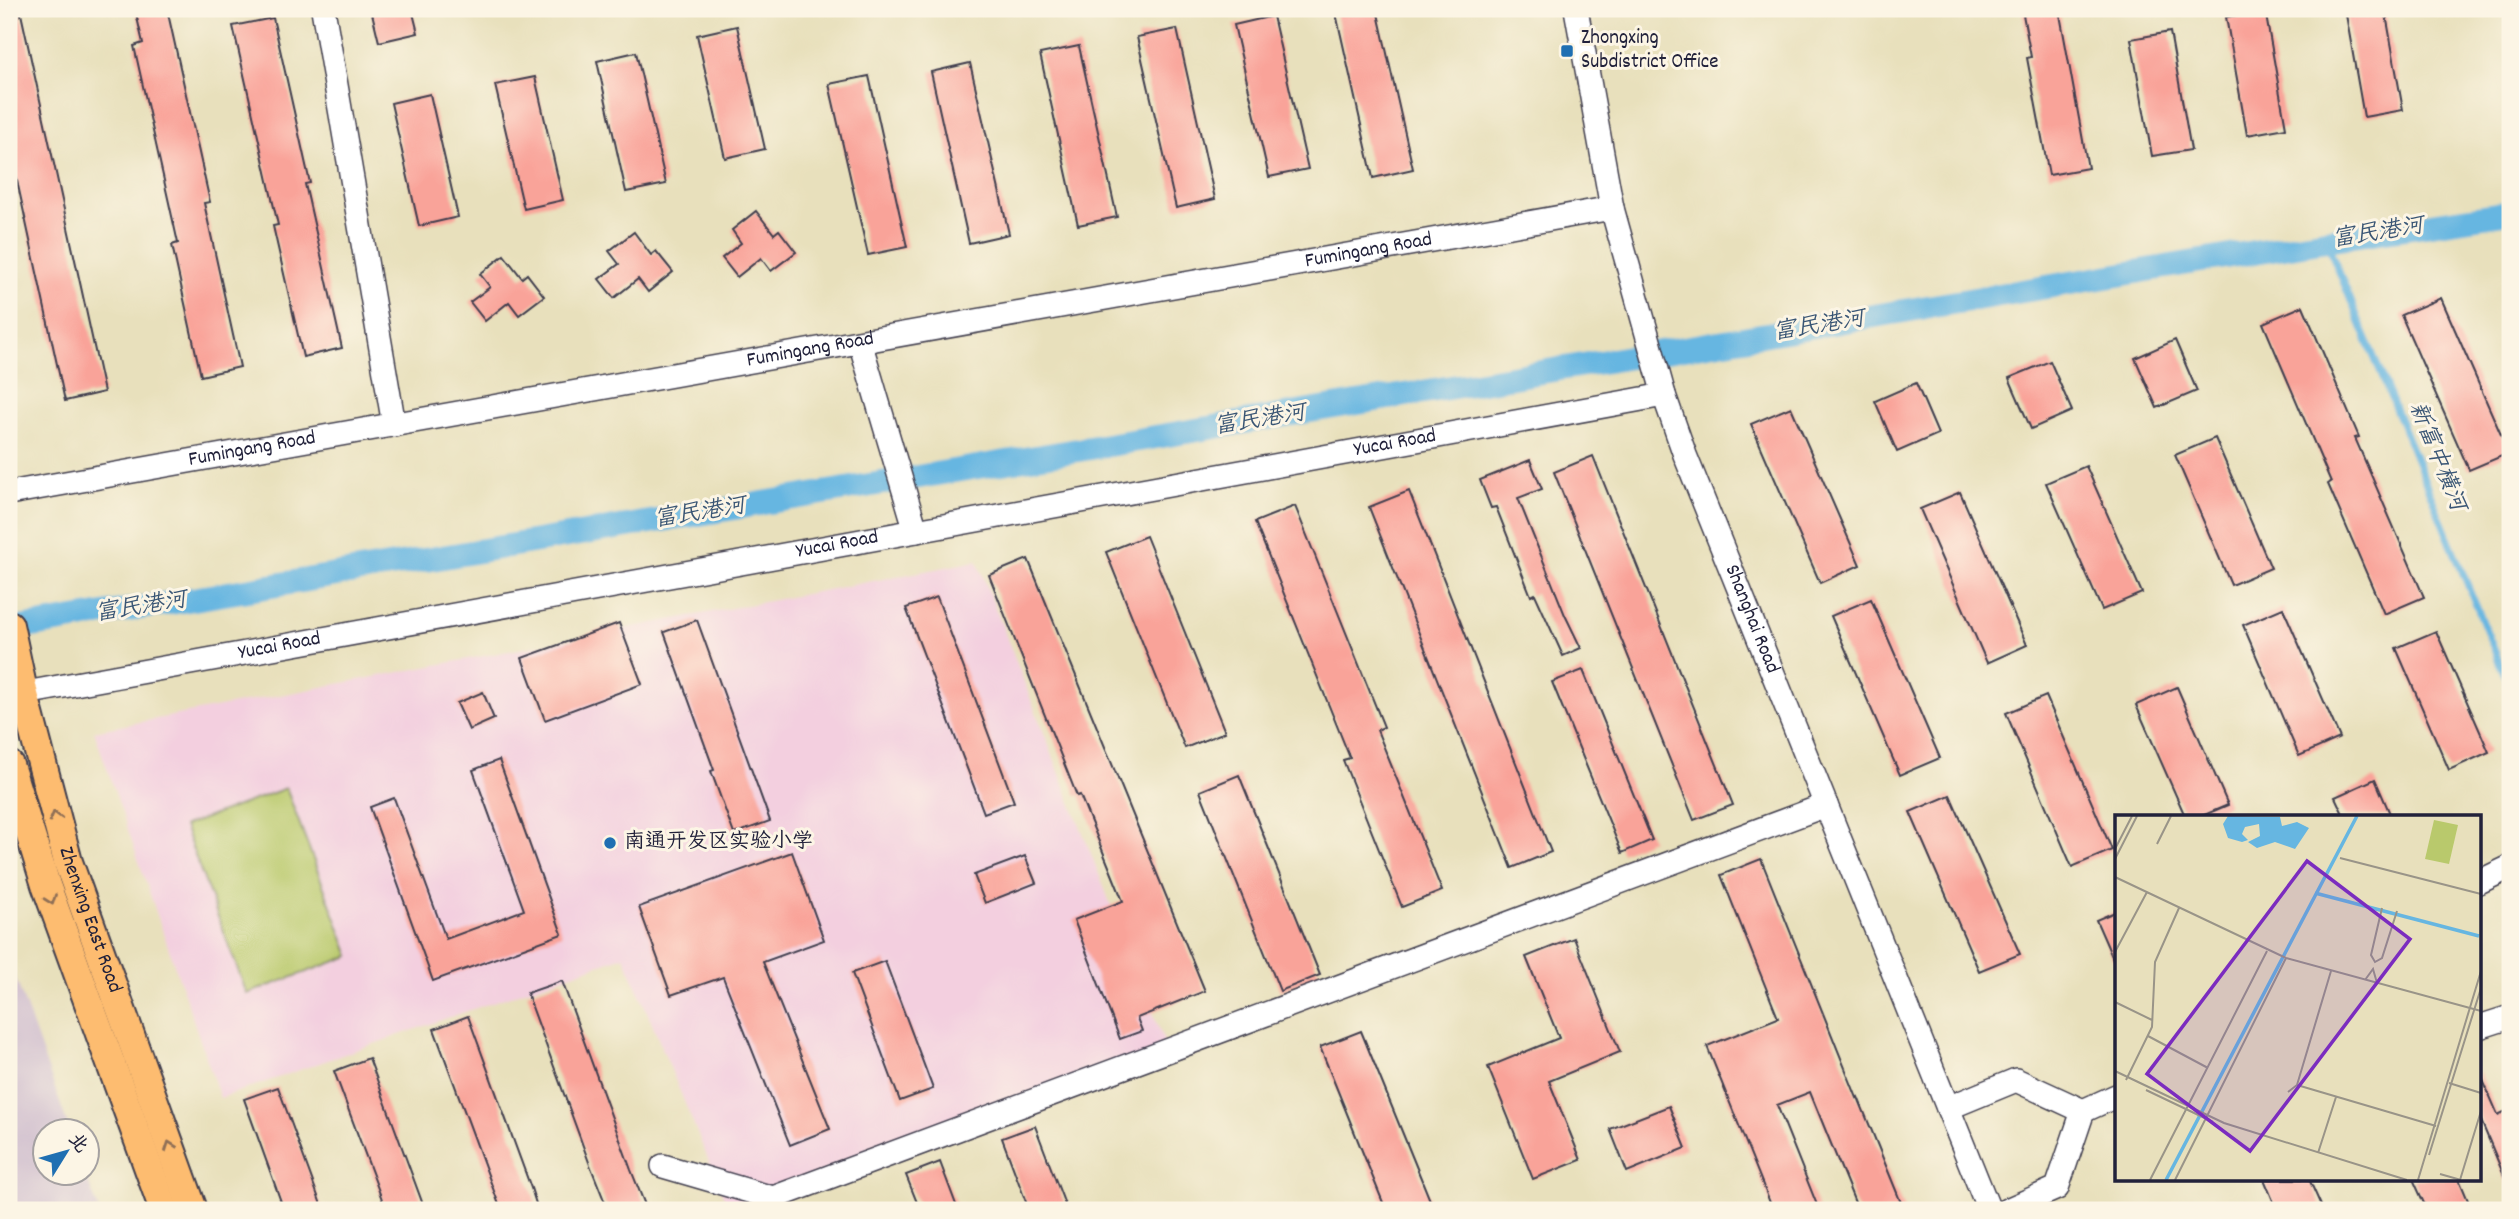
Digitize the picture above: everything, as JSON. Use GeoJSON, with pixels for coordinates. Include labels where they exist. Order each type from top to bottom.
{"type":"FeatureCollection","features":[{"type":"Feature","properties":{"kind":"main road","name":"Zhenxing East Road"},"geometry":{"type":"LineString","coordinates":[[9,625],[18,693],[68,862],[193,1210]]}},
{"type":"Feature","properties":{"kind":"main road","name":"Zhenxing East Road"},"geometry":{"type":"LineString","coordinates":[[9,765],[46,886],[164,1210]]}},
{"type":"Feature","properties":{"kind":"street"},"geometry":{"type":"LineString","coordinates":[[323,9],[394,425]]}},
{"type":"Feature","properties":{"kind":"street","name":"Shanghai Road"},"geometry":{"type":"LineString","coordinates":[[1576,9],[1612,208],[1664,394],[1685,455],[1989,1210]]}},
{"type":"Feature","properties":{"kind":"street","name":"Fumingang Road"},"geometry":{"type":"LineString","coordinates":[[9,494],[1612,208]]}},
{"type":"Feature","properties":{"kind":"street"},"geometry":{"type":"LineString","coordinates":[[860,342],[916,530]]}},
{"type":"Feature","properties":{"kind":"street","name":"Yucai Road"},"geometry":{"type":"LineString","coordinates":[[18,693],[1664,394]]}},
{"type":"Feature","properties":{"kind":"street"},"geometry":{"type":"LineString","coordinates":[[663,1166],[775,1204],[1826,805]]}},
{"type":"Feature","properties":{"kind":"street"},"geometry":{"type":"LineString","coordinates":[[2480,881],[2510,867]]}},
{"type":"Feature","properties":{"kind":"street"},"geometry":{"type":"LineString","coordinates":[[2480,1027],[2510,1017]]}},
{"type":"Feature","properties":{"kind":"street"},"geometry":{"type":"LineString","coordinates":[[1948,1108],[2016,1080],[2083,1111],[2115,1097]]}},
{"type":"Feature","properties":{"kind":"street"},"geometry":{"type":"LineString","coordinates":[[2007,1210],[2057,1188],[2083,1111]]}},
{"type":"Feature","properties":{"kind":"shaded area","name":"南通开发区实验小学"},"geometry":{"type":"Polygon","coordinates":[[[977,561],[1169,1054],[757,1210],[729,1210],[624,956],[220,1098],[94,731],[977,561]]]}},
{"type":"Feature","properties":{"kind":"shaded area"},"geometry":{"type":"Polygon","coordinates":[[[9,959],[65,1118],[32,1118],[32,1188],[90,1188],[99,1210],[9,1210],[9,959]]]}},
{"type":"Feature","properties":{"kind":"green space"},"geometry":{"type":"Polygon","coordinates":[[[286,788],[350,956],[247,994],[184,826],[286,788]]]}},
{"type":"Feature","properties":{"kind":"building"},"geometry":{"type":"Polygon","coordinates":[[[9,9],[20,9],[104,392],[65,401],[9,144],[9,9]]]}},
{"type":"Feature","properties":{"kind":"building"},"geometry":{"type":"Polygon","coordinates":[[[135,9],[167,9],[210,202],[204,203],[240,367],[201,376],[172,245],[178,243],[134,46],[143,43],[135,9]]]}},
{"type":"Feature","properties":{"kind":"building"},"geometry":{"type":"Polygon","coordinates":[[[371,9],[412,9],[418,33],[379,42],[371,9]]]}},
{"type":"Feature","properties":{"kind":"building"},"geometry":{"type":"Polygon","coordinates":[[[1335,9],[1377,9],[1413,169],[1373,178],[1335,9]]]}},
{"type":"Feature","properties":{"kind":"building"},"geometry":{"type":"Polygon","coordinates":[[[2022,9],[2059,9],[2088,168],[2049,175],[2027,58],[2031,57],[2022,9]]]}},
{"type":"Feature","properties":{"kind":"building"},"geometry":{"type":"Polygon","coordinates":[[[2345,9],[2385,9],[2403,110],[2364,117],[2345,9]]]}},
{"type":"Feature","properties":{"kind":"building"},"geometry":{"type":"Polygon","coordinates":[[[2265,10],[2286,128],[2247,135],[2226,17],[2265,10]]]}},
{"type":"Feature","properties":{"kind":"building"},"geometry":{"type":"Polygon","coordinates":[[[1273,16],[1308,169],[1269,177],[1234,25],[1273,16]]]}},
{"type":"Feature","properties":{"kind":"building"},"geometry":{"type":"Polygon","coordinates":[[[273,18],[310,183],[305,184],[342,348],[303,357],[273,226],[278,225],[233,26],[273,18]]]}},
{"type":"Feature","properties":{"kind":"building"},"geometry":{"type":"Polygon","coordinates":[[[737,26],[765,149],[725,158],[697,35],[737,26]]]}},
{"type":"Feature","properties":{"kind":"building"},"geometry":{"type":"Polygon","coordinates":[[[1177,29],[1215,199],[1176,208],[1137,37],[1177,29]]]}},
{"type":"Feature","properties":{"kind":"building"},"geometry":{"type":"Polygon","coordinates":[[[2170,32],[2191,150],[2152,156],[2131,39],[2170,32]]]}},
{"type":"Feature","properties":{"kind":"building"},"geometry":{"type":"Polygon","coordinates":[[[1079,46],[1117,217],[1078,225],[1040,54],[1079,46]]]}},
{"type":"Feature","properties":{"kind":"building"},"geometry":{"type":"Polygon","coordinates":[[[636,52],[666,184],[626,192],[597,61],[636,52]]]}},
{"type":"Feature","properties":{"kind":"building"},"geometry":{"type":"Polygon","coordinates":[[[970,63],[1009,234],[969,243],[931,72],[970,63]]]}},
{"type":"Feature","properties":{"kind":"building"},"geometry":{"type":"Polygon","coordinates":[[[869,76],[907,247],[868,255],[829,84],[869,76]]]}},
{"type":"Feature","properties":{"kind":"building"},"geometry":{"type":"Polygon","coordinates":[[[535,77],[563,200],[524,209],[495,85],[535,77]]]}},
{"type":"Feature","properties":{"kind":"building"},"geometry":{"type":"Polygon","coordinates":[[[430,94],[458,217],[419,226],[391,103],[430,94]]]}},
{"type":"Feature","properties":{"kind":"building"},"geometry":{"type":"Polygon","coordinates":[[[756,211],[774,234],[779,230],[796,252],[771,271],[761,258],[737,277],[722,258],[741,243],[732,230],[756,211]]]}},
{"type":"Feature","properties":{"kind":"building"},"geometry":{"type":"Polygon","coordinates":[[[634,232],[651,255],[656,251],[673,272],[648,292],[638,279],[614,298],[599,279],[619,264],[609,251],[634,232]]]}},
{"type":"Feature","properties":{"kind":"building"},"geometry":{"type":"Polygon","coordinates":[[[504,255],[522,278],[527,274],[544,296],[519,315],[509,302],[485,321],[470,302],[490,287],[480,274],[504,255]]]}},
{"type":"Feature","properties":{"kind":"building"},"geometry":{"type":"Polygon","coordinates":[[[2441,298],[2509,453],[2469,470],[2401,315],[2441,298]]]}},
{"type":"Feature","properties":{"kind":"building"},"geometry":{"type":"Polygon","coordinates":[[[2303,306],[2359,437],[2355,438],[2424,597],[2384,614],[2263,323],[2303,306]]]}},
{"type":"Feature","properties":{"kind":"building"},"geometry":{"type":"Polygon","coordinates":[[[2175,340],[2197,391],[2157,408],[2135,358],[2175,340]]]}},
{"type":"Feature","properties":{"kind":"building"},"geometry":{"type":"Polygon","coordinates":[[[2050,361],[2072,411],[2031,429],[2009,378],[2050,361]]]}},
{"type":"Feature","properties":{"kind":"building"},"geometry":{"type":"Polygon","coordinates":[[[1916,383],[1938,434],[1897,452],[1875,401],[1916,383]]]}},
{"type":"Feature","properties":{"kind":"building"},"geometry":{"type":"Polygon","coordinates":[[[1791,407],[1860,565],[1820,583],[1751,424],[1791,407]]]}},
{"type":"Feature","properties":{"kind":"building"},"geometry":{"type":"Polygon","coordinates":[[[2215,438],[2271,568],[2231,585],[2175,455],[2215,438]]]}},
{"type":"Feature","properties":{"kind":"building"},"geometry":{"type":"Polygon","coordinates":[[[1593,456],[1733,805],[1694,820],[1554,472],[1593,456]]]}},
{"type":"Feature","properties":{"kind":"building"},"geometry":{"type":"Polygon","coordinates":[[[1530,460],[1542,489],[1518,498],[1581,648],[1563,656],[1535,594],[1531,596],[1496,507],[1491,508],[1480,480],[1530,460]]]}},
{"type":"Feature","properties":{"kind":"building"},"geometry":{"type":"Polygon","coordinates":[[[2086,466],[2142,593],[2102,610],[2046,483],[2086,466]]]}},
{"type":"Feature","properties":{"kind":"building"},"geometry":{"type":"Polygon","coordinates":[[[1409,491],[1551,852],[1512,868],[1369,507],[1409,491]]]}},
{"type":"Feature","properties":{"kind":"building"},"geometry":{"type":"Polygon","coordinates":[[[1960,492],[2027,645],[1987,663],[1920,509],[1960,492]]]}},
{"type":"Feature","properties":{"kind":"building"},"geometry":{"type":"Polygon","coordinates":[[[1295,506],[1384,727],[1377,730],[1442,891],[1402,907],[1343,760],[1350,758],[1255,522],[1295,506]]]}},
{"type":"Feature","properties":{"kind":"building"},"geometry":{"type":"Polygon","coordinates":[[[1146,536],[1225,732],[1185,748],[1106,552],[1146,536]]]}},
{"type":"Feature","properties":{"kind":"building"},"geometry":{"type":"Polygon","coordinates":[[[1028,559],[1205,991],[1137,1018],[1142,1031],[1120,1039],[1074,920],[1123,901],[1080,795],[1077,796],[989,575],[1028,559]]]}},
{"type":"Feature","properties":{"kind":"building"},"geometry":{"type":"Polygon","coordinates":[[[937,597],[1014,802],[984,813],[906,608],[937,597]]]}},
{"type":"Feature","properties":{"kind":"building"},"geometry":{"type":"Polygon","coordinates":[[[1871,599],[1940,758],[1900,775],[1831,616],[1871,599]]]}},
{"type":"Feature","properties":{"kind":"building"},"geometry":{"type":"Polygon","coordinates":[[[2283,608],[2340,738],[2299,756],[2243,625],[2283,608]]]}},
{"type":"Feature","properties":{"kind":"building"},"geometry":{"type":"Polygon","coordinates":[[[697,620],[770,821],[734,834],[664,632],[697,620]]]}},
{"type":"Feature","properties":{"kind":"building"},"geometry":{"type":"Polygon","coordinates":[[[619,623],[642,684],[545,720],[522,658],[619,623]]]}},
{"type":"Feature","properties":{"kind":"building"},"geometry":{"type":"Polygon","coordinates":[[[2436,631],[2489,752],[2449,770],[2396,648],[2436,631]]]}},
{"type":"Feature","properties":{"kind":"building"},"geometry":{"type":"Polygon","coordinates":[[[1583,670],[1652,840],[1622,853],[1552,682],[1583,670]]]}},
{"type":"Feature","properties":{"kind":"building"},"geometry":{"type":"Polygon","coordinates":[[[2177,687],[2228,805],[2204,815],[2185,815],[2136,705],[2177,687]]]}},
{"type":"Feature","properties":{"kind":"building"},"geometry":{"type":"Polygon","coordinates":[[[483,692],[494,719],[469,730],[457,703],[483,692]]]}},
{"type":"Feature","properties":{"kind":"building"},"geometry":{"type":"Polygon","coordinates":[[[2046,696],[2112,850],[2072,867],[2006,713],[2046,696]]]}},
{"type":"Feature","properties":{"kind":"building"},"geometry":{"type":"Polygon","coordinates":[[[499,760],[562,934],[433,981],[370,807],[394,798],[446,939],[524,910],[473,770],[499,760]]]}},
{"type":"Feature","properties":{"kind":"building"},"geometry":{"type":"Polygon","coordinates":[[[1239,775],[1320,975],[1280,991],[1200,791],[1239,775]]]}},
{"type":"Feature","properties":{"kind":"building"},"geometry":{"type":"Polygon","coordinates":[[[2375,779],[2391,815],[2344,815],[2335,797],[2375,779]]]}},
{"type":"Feature","properties":{"kind":"building"},"geometry":{"type":"Polygon","coordinates":[[[1950,795],[2020,954],[1979,971],[1910,812],[1950,795]]]}},
{"type":"Feature","properties":{"kind":"building"},"geometry":{"type":"Polygon","coordinates":[[[792,852],[824,940],[763,962],[830,1129],[790,1145],[723,977],[671,995],[639,907],[792,852]]]}},
{"type":"Feature","properties":{"kind":"building"},"geometry":{"type":"Polygon","coordinates":[[[1025,856],[1036,883],[985,903],[974,875],[1025,856]]]}},
{"type":"Feature","properties":{"kind":"building"},"geometry":{"type":"Polygon","coordinates":[[[1761,859],[1904,1210],[1858,1210],[1810,1092],[1777,1105],[1819,1210],[1773,1210],[1707,1046],[1778,1018],[1721,875],[1761,859]]]}},
{"type":"Feature","properties":{"kind":"building"},"geometry":{"type":"Polygon","coordinates":[[[2115,912],[2115,963],[2096,920],[2115,912]]]}},
{"type":"Feature","properties":{"kind":"building"},"geometry":{"type":"Polygon","coordinates":[[[1574,938],[1620,1052],[1549,1081],[1581,1160],[1533,1179],[1488,1067],[1559,1038],[1526,957],[1574,938]]]}},
{"type":"Feature","properties":{"kind":"building"},"geometry":{"type":"Polygon","coordinates":[[[885,961],[933,1089],[900,1101],[852,973],[885,961]]]}},
{"type":"Feature","properties":{"kind":"building"},"geometry":{"type":"Polygon","coordinates":[[[562,981],[647,1210],[608,1210],[590,1165],[527,993],[562,981]]]}},
{"type":"Feature","properties":{"kind":"building"},"geometry":{"type":"Polygon","coordinates":[[[468,1016],[538,1210],[501,1210],[434,1029],[468,1016]]]}},
{"type":"Feature","properties":{"kind":"building"},"geometry":{"type":"Polygon","coordinates":[[[1361,1031],[1434,1210],[1386,1210],[1320,1047],[1361,1031]]]}},
{"type":"Feature","properties":{"kind":"building"},"geometry":{"type":"Polygon","coordinates":[[[369,1058],[425,1210],[386,1210],[334,1071],[369,1058]]]}},
{"type":"Feature","properties":{"kind":"building"},"geometry":{"type":"Polygon","coordinates":[[[2480,1073],[2498,1115],[2510,1109],[2510,1190],[2480,1118],[2480,1073]]]}},
{"type":"Feature","properties":{"kind":"building"},"geometry":{"type":"Polygon","coordinates":[[[278,1087],[323,1210],[284,1210],[244,1099],[278,1087]]]}},
{"type":"Feature","properties":{"kind":"building"},"geometry":{"type":"Polygon","coordinates":[[[1669,1106],[1686,1148],[1627,1172],[1610,1129],[1669,1106]]]}},
{"type":"Feature","properties":{"kind":"building"},"geometry":{"type":"Polygon","coordinates":[[[1035,1126],[1067,1210],[1029,1210],[1002,1138],[1035,1126]]]}},
{"type":"Feature","properties":{"kind":"building"},"geometry":{"type":"Polygon","coordinates":[[[940,1162],[958,1210],[920,1210],[906,1175],[940,1162]]]}},
{"type":"Feature","properties":{"kind":"building"},"geometry":{"type":"Polygon","coordinates":[[[2264,1180],[2309,1180],[2323,1210],[2277,1210],[2264,1180]]]}},
{"type":"Feature","properties":{"kind":"building"},"geometry":{"type":"Polygon","coordinates":[[[2413,1180],[2459,1180],[2472,1210],[2427,1210],[2413,1180]]]}},
{"type":"Feature","properties":{"kind":"waterway","name":"富民港河"},"geometry":{"type":"LineString","coordinates":[[9,630],[2326,240],[2510,212]]}},
{"type":"Feature","properties":{"kind":"waterway","name":"新富中横河"},"geometry":{"type":"LineString","coordinates":[[2326,240],[2510,688]]}},
{"type":"Feature","properties":{"kind":"place","name":"Zhongxing Subdistrict Office"},"geometry":{"type":"Point","coordinates":[1567,51]}},
{"type":"Feature","properties":{"kind":"place","name":"南通开发区实验小学"},"geometry":{"type":"Point","coordinates":[610,843]}}]}
